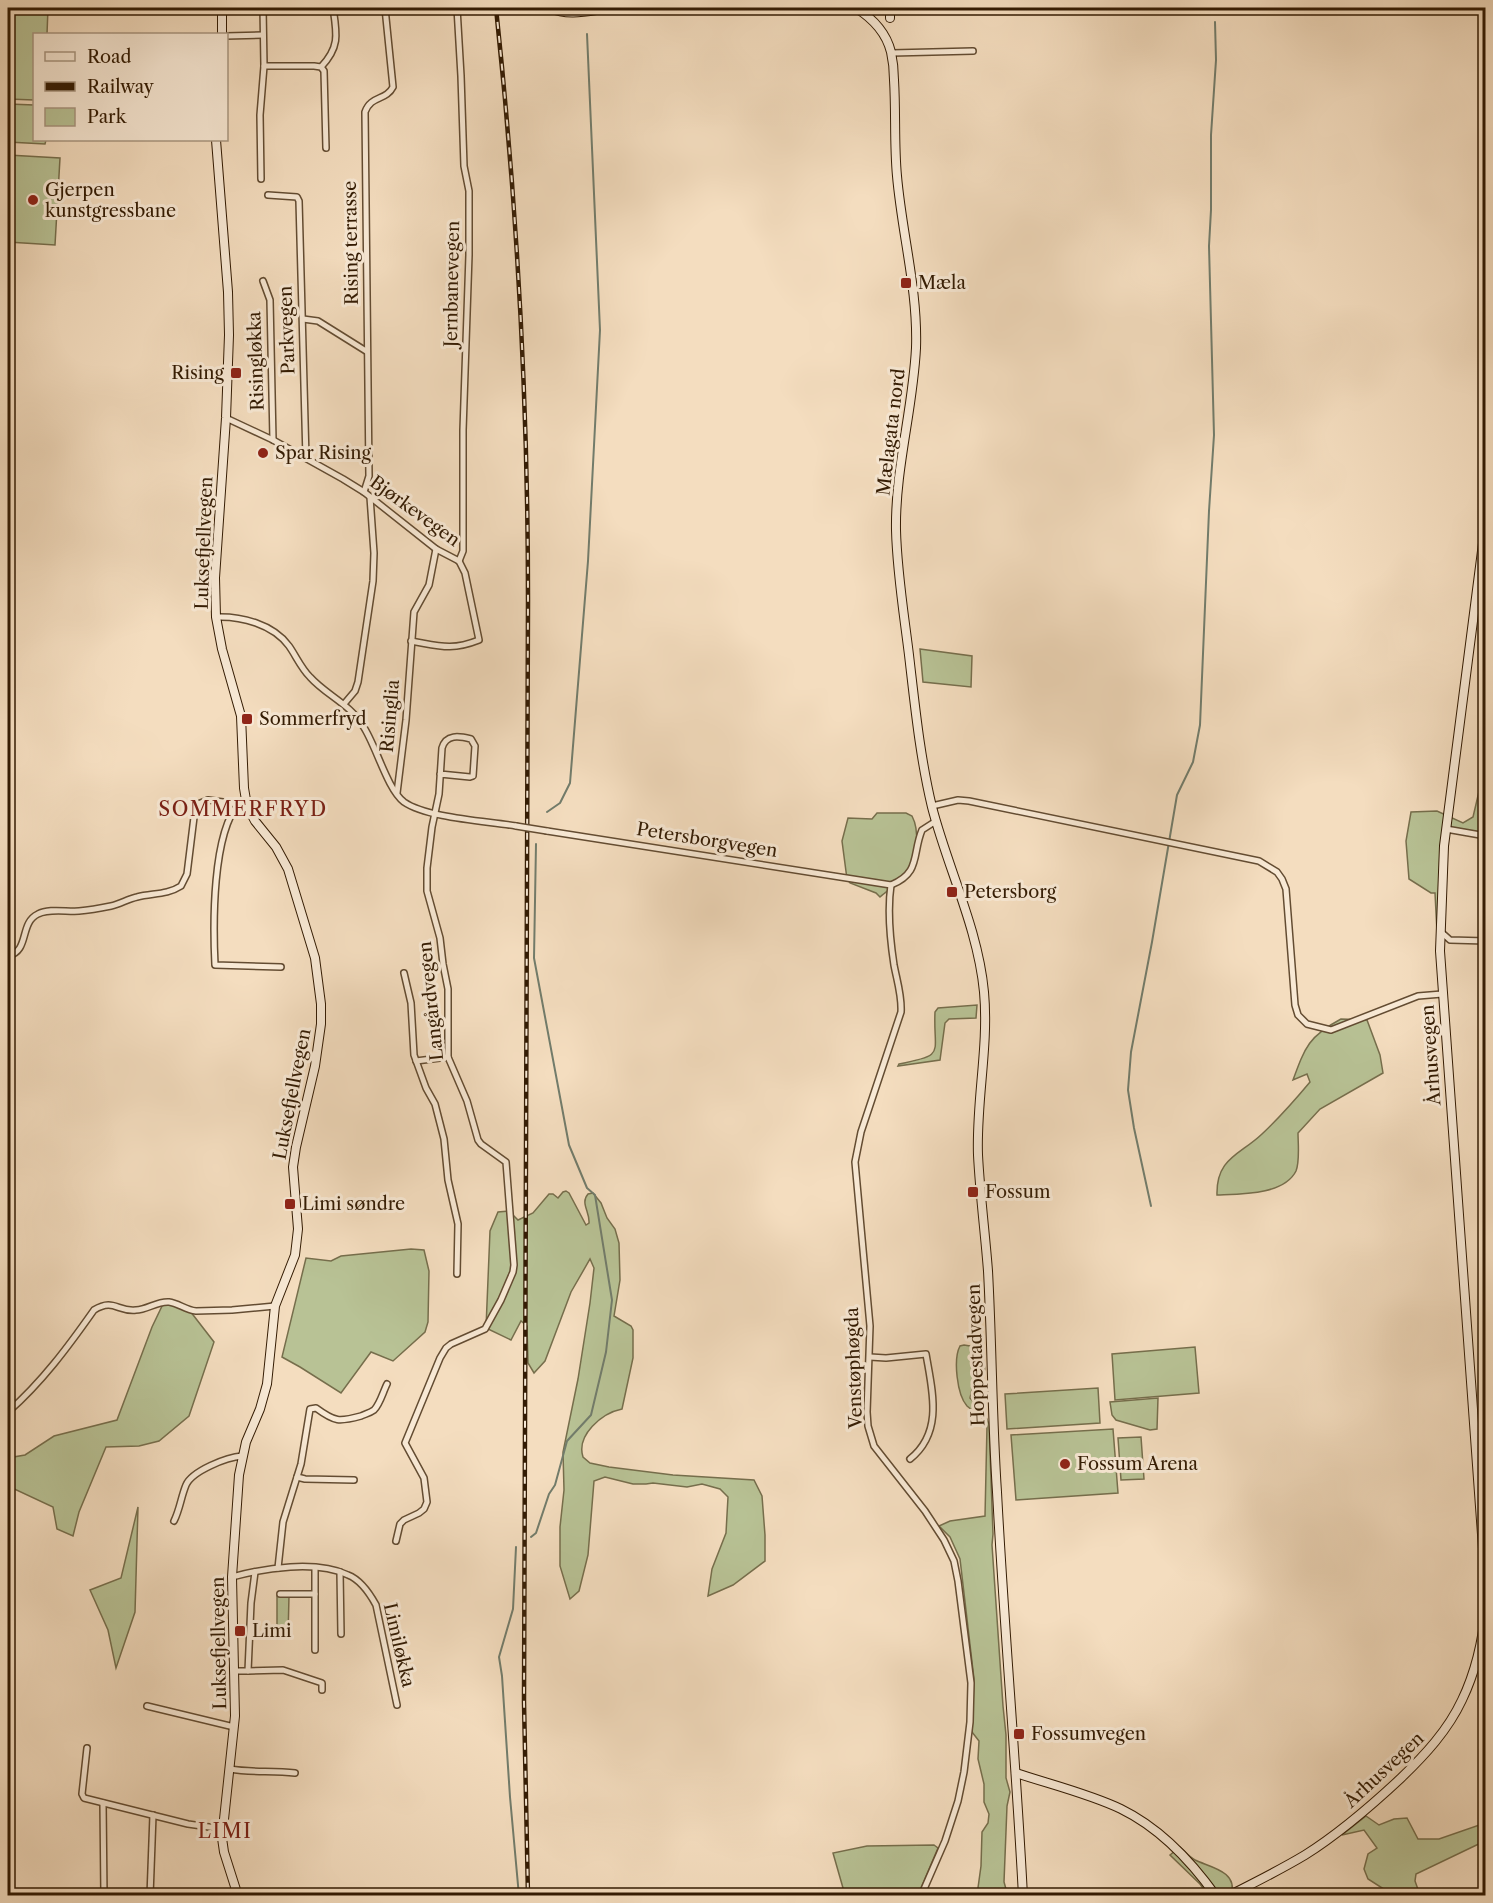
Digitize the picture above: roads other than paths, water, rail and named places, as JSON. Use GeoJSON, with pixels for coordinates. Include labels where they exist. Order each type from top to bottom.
{"type":"FeatureCollection","features":[{"type":"Feature","properties":{"kind":"main road"},"geometry":{"type":"LineString","coordinates":[[222,8],[222,33]]}},
{"type":"Feature","properties":{"kind":"main road"},"geometry":{"type":"LineString","coordinates":[[551,8],[563,12],[611,8]]}},
{"type":"Feature","properties":{"kind":"main road","name":"Mælagata nord"},"geometry":{"type":"LineString","coordinates":[[856,8],[873,20],[881,30],[892,53],[897,182],[914,292],[916,329],[915,367],[898,491],[897,543],[923,766],[936,821]]}},
{"type":"Feature","properties":{"kind":"main road"},"geometry":{"type":"LineString","coordinates":[[890,8],[890,18]]}},
{"type":"Feature","properties":{"kind":"main road","name":"Luksefjellvegen"},"geometry":{"type":"LineString","coordinates":[[216,141],[229,316],[226,418],[214,578],[216,617],[222,649],[241,716],[242,802],[276,846],[288,868],[315,958],[321,992],[321,1024],[316,1059],[293,1167],[298,1220],[297,1247],[275,1305],[266,1392],[242,1456],[239,1475],[232,1577],[234,1726],[223,1829],[224,1852],[238,1896]]}},
{"type":"Feature","properties":{"kind":"main road","name":"Århusvegen"},"geometry":{"type":"LineString","coordinates":[[1485,520],[1446,829],[1440,931],[1442,994],[1485,1590]]}},
{"type":"Feature","properties":{"kind":"main road","name":"Hoppestadvegen"},"geometry":{"type":"LineString","coordinates":[[936,821],[978,951],[985,997],[978,1149],[988,1282],[996,1485],[1023,1896]]}},
{"type":"Feature","properties":{"kind":"main road","name":"Århusvegen"},"geometry":{"type":"LineString","coordinates":[[1228,1896],[1303,1856],[1339,1832],[1382,1796],[1419,1760],[1440,1736],[1463,1699],[1479,1653],[1485,1607]]}},
{"type":"Feature","properties":{"kind":"main road"},"geometry":{"type":"LineString","coordinates":[[1016,1773],[1121,1809],[1144,1822],[1162,1835],[1197,1870],[1216,1896]]}},
{"type":"Feature","properties":{"kind":"street"},"geometry":{"type":"LineString","coordinates":[[261,179],[263,8]]}},
{"type":"Feature","properties":{"kind":"street"},"geometry":{"type":"LineString","coordinates":[[264,66],[321,67],[332,55],[335,45],[333,8]]}},
{"type":"Feature","properties":{"kind":"street","name":"Rising terrasse"},"geometry":{"type":"LineString","coordinates":[[364,492],[369,477],[365,112],[370,103],[389,94],[393,87],[385,8]]}},
{"type":"Feature","properties":{"kind":"street","name":"Jernbanevegen"},"geometry":{"type":"LineString","coordinates":[[457,8],[464,166],[469,190],[463,551],[459,561]]}},
{"type":"Feature","properties":{"kind":"street"},"geometry":{"type":"LineString","coordinates":[[228,36],[263,35]]}},
{"type":"Feature","properties":{"kind":"street"},"geometry":{"type":"LineString","coordinates":[[892,53],[973,51]]}},
{"type":"Feature","properties":{"kind":"street"},"geometry":{"type":"LineString","coordinates":[[321,67],[325,74],[326,148]]}},
{"type":"Feature","properties":{"kind":"street","name":"Parkvegen"},"geometry":{"type":"LineString","coordinates":[[268,195],[292,195],[297,196],[299,201],[306,458]]}},
{"type":"Feature","properties":{"kind":"street","name":"Risingløkka"},"geometry":{"type":"LineString","coordinates":[[262,282],[270,300],[273,440]]}},
{"type":"Feature","properties":{"kind":"street"},"geometry":{"type":"LineString","coordinates":[[303,319],[318,321],[366,351]]}},
{"type":"Feature","properties":{"kind":"street","name":"Bjørkevegen"},"geometry":{"type":"LineString","coordinates":[[226,418],[273,440],[364,492],[436,549],[459,561]]}},
{"type":"Feature","properties":{"kind":"street"},"geometry":{"type":"LineString","coordinates":[[344,704],[355,691],[358,682],[373,581],[374,553],[370,497]]}},
{"type":"Feature","properties":{"kind":"street","name":"Risinglia"},"geometry":{"type":"LineString","coordinates":[[397,793],[406,720],[414,612],[429,585],[436,549]]}},
{"type":"Feature","properties":{"kind":"street"},"geometry":{"type":"LineString","coordinates":[[411,641],[451,647],[479,640],[465,573],[459,561]]}},
{"type":"Feature","properties":{"kind":"street"},"geometry":{"type":"LineString","coordinates":[[216,617],[255,622],[288,644],[309,676],[344,704],[363,725],[397,793]]}},
{"type":"Feature","properties":{"kind":"street"},"geometry":{"type":"LineString","coordinates":[[435,814],[439,794],[441,747],[444,740],[453,737],[471,740],[475,746],[473,776],[440,774]]}},
{"type":"Feature","properties":{"kind":"street","name":"Petersborgvegen"},"geometry":{"type":"LineString","coordinates":[[397,793],[404,801],[435,814],[891,885]]}},
{"type":"Feature","properties":{"kind":"street"},"geometry":{"type":"LineString","coordinates":[[8,956],[21,946],[30,921],[37,914],[48,911],[76,911],[111,906],[140,896],[163,894],[181,886],[188,874],[195,810],[198,804],[208,800],[242,802],[226,827],[220,858],[214,918],[215,965],[281,967]]}},
{"type":"Feature","properties":{"kind":"street"},"geometry":{"type":"LineString","coordinates":[[932,806],[958,800],[969,801],[1259,861],[1273,868],[1280,875],[1286,889],[1295,1007],[1298,1015],[1307,1024],[1331,1030],[1418,996],[1442,994]]}},
{"type":"Feature","properties":{"kind":"street","name":"Langårdvegen"},"geometry":{"type":"LineString","coordinates":[[396,1541],[400,1524],[424,1509],[427,1502],[424,1478],[405,1443],[440,1358],[451,1344],[485,1329],[508,1286],[514,1265],[506,1162],[486,1149],[478,1140],[467,1101],[448,1057],[448,989],[442,964],[440,938],[427,891],[435,814]]}},
{"type":"Feature","properties":{"kind":"street"},"geometry":{"type":"LineString","coordinates":[[891,885],[899,882],[909,872],[914,864],[922,830],[936,821]]}},
{"type":"Feature","properties":{"kind":"street"},"geometry":{"type":"LineString","coordinates":[[1446,829],[1485,836]]}},
{"type":"Feature","properties":{"kind":"street","name":"Venstøphøgda"},"geometry":{"type":"LineString","coordinates":[[891,885],[889,926],[901,997],[901,1012],[861,1132],[855,1162],[870,1326],[867,1412],[871,1437],[881,1455],[944,1540],[954,1562],[971,1683],[970,1722],[958,1801],[945,1841],[921,1896]]}},
{"type":"Feature","properties":{"kind":"street"},"geometry":{"type":"LineString","coordinates":[[1440,931],[1450,940],[1485,941]]}},
{"type":"Feature","properties":{"kind":"street"},"geometry":{"type":"LineString","coordinates":[[1440,951],[1450,940]]}},
{"type":"Feature","properties":{"kind":"street","name":"Langårdvegen"},"geometry":{"type":"LineString","coordinates":[[404,973],[411,1003],[413,1048],[416,1061],[435,1104],[444,1139],[448,1180],[457,1213],[457,1274]]}},
{"type":"Feature","properties":{"kind":"street"},"geometry":{"type":"LineString","coordinates":[[416,1061],[448,1057]]}},
{"type":"Feature","properties":{"kind":"street"},"geometry":{"type":"LineString","coordinates":[[8,1412],[54,1366],[94,1310],[102,1305],[116,1305],[135,1311],[164,1302],[171,1302],[190,1311],[232,1310],[275,1305]]}},
{"type":"Feature","properties":{"kind":"street"},"geometry":{"type":"LineString","coordinates":[[870,1357],[886,1358],[926,1354],[932,1389],[933,1417],[923,1445],[910,1459]]}},
{"type":"Feature","properties":{"kind":"street"},"geometry":{"type":"LineString","coordinates":[[278,1568],[284,1522],[305,1444],[310,1409],[316,1408],[329,1418],[343,1421],[373,1412],[387,1384]]}},
{"type":"Feature","properties":{"kind":"street"},"geometry":{"type":"LineString","coordinates":[[174,1521],[190,1478],[197,1472],[234,1456],[242,1456]]}},
{"type":"Feature","properties":{"kind":"street"},"geometry":{"type":"LineString","coordinates":[[297,1477],[354,1480]]}},
{"type":"Feature","properties":{"kind":"street","name":"Limiløkka"},"geometry":{"type":"LineString","coordinates":[[232,1577],[278,1568],[315,1568],[340,1572],[356,1580],[372,1596],[376,1605],[397,1705]]}},
{"type":"Feature","properties":{"kind":"street"},"geometry":{"type":"LineString","coordinates":[[305,1645],[315,1648],[315,1568]]}},
{"type":"Feature","properties":{"kind":"street"},"geometry":{"type":"LineString","coordinates":[[246,1672],[255,1572]]}},
{"type":"Feature","properties":{"kind":"street"},"geometry":{"type":"LineString","coordinates":[[340,1572],[341,1634]]}},
{"type":"Feature","properties":{"kind":"street"},"geometry":{"type":"LineString","coordinates":[[280,1594],[315,1594]]}},
{"type":"Feature","properties":{"kind":"street"},"geometry":{"type":"LineString","coordinates":[[234,1671],[283,1670],[322,1683],[322,1690]]}},
{"type":"Feature","properties":{"kind":"street"},"geometry":{"type":"LineString","coordinates":[[147,1706],[234,1726]]}},
{"type":"Feature","properties":{"kind":"street"},"geometry":{"type":"LineString","coordinates":[[87,1748],[82,1794],[84,1798],[188,1824],[223,1829]]}},
{"type":"Feature","properties":{"kind":"street"},"geometry":{"type":"LineString","coordinates":[[230,1769],[295,1773]]}},
{"type":"Feature","properties":{"kind":"street"},"geometry":{"type":"LineString","coordinates":[[104,1803],[104,1896]]}},
{"type":"Feature","properties":{"kind":"street"},"geometry":{"type":"LineString","coordinates":[[150,1896],[153,1815]]}},
{"type":"Feature","properties":{"kind":"waterway"},"geometry":{"type":"LineString","coordinates":[[1151,1206],[1128,1090],[1131,1052],[1177,795],[1193,762],[1200,725],[1214,435],[1209,246],[1211,135],[1216,60],[1215,22]]}},
{"type":"Feature","properties":{"kind":"waterway"},"geometry":{"type":"LineString","coordinates":[[547,812],[560,803],[570,783],[588,561],[600,330],[587,34]]}},
{"type":"Feature","properties":{"kind":"waterway"},"geometry":{"type":"LineString","coordinates":[[531,1537],[536,1533],[549,1494],[555,1485],[567,1441],[591,1415],[606,1352],[612,1300],[595,1195],[587,1188],[569,1145],[534,958],[536,844]]}},
{"type":"Feature","properties":{"kind":"waterway"},"geometry":{"type":"LineString","coordinates":[[516,1547],[513,1609],[499,1657],[519,1896]]}},
{"type":"Feature","properties":{"kind":"railway"},"geometry":{"type":"LineString","coordinates":[[496,8],[510,156],[520,304],[526,452],[528,600],[524,1702],[528,1896]]}},
{"type":"Feature","properties":{"kind":"place","name":"Gjerpen kunstgressbane"},"geometry":{"type":"Point","coordinates":[33,200]}},
{"type":"Feature","properties":{"kind":"place","name":"Mæla"},"geometry":{"type":"Point","coordinates":[906,283]}},
{"type":"Feature","properties":{"kind":"place","name":"Rising"},"geometry":{"type":"Point","coordinates":[236,373]}},
{"type":"Feature","properties":{"kind":"place","name":"Spar Rising"},"geometry":{"type":"Point","coordinates":[263,453]}},
{"type":"Feature","properties":{"kind":"place","name":"Sommerfryd"},"geometry":{"type":"Point","coordinates":[247,719]}},
{"type":"Feature","properties":{"kind":"place","name":"Petersborg"},"geometry":{"type":"Point","coordinates":[952,892]}},
{"type":"Feature","properties":{"kind":"place","name":"Fossum"},"geometry":{"type":"Point","coordinates":[973,1192]}},
{"type":"Feature","properties":{"kind":"place","name":"Limi søndre"},"geometry":{"type":"Point","coordinates":[290,1204]}},
{"type":"Feature","properties":{"kind":"place","name":"Fossum Arena"},"geometry":{"type":"Point","coordinates":[1065,1464]}},
{"type":"Feature","properties":{"kind":"place","name":"Limi"},"geometry":{"type":"Point","coordinates":[240,1631]}},
{"type":"Feature","properties":{"kind":"place","name":"Fossumvegen"},"geometry":{"type":"Point","coordinates":[1019,1734]}},
{"type":"Feature","properties":{"kind":"district","name":"SOMMERFRYD"},"geometry":{"type":"Point","coordinates":[243,809]}},
{"type":"Feature","properties":{"kind":"district","name":"LIMI"},"geometry":{"type":"Point","coordinates":[225,1831]}}]}
